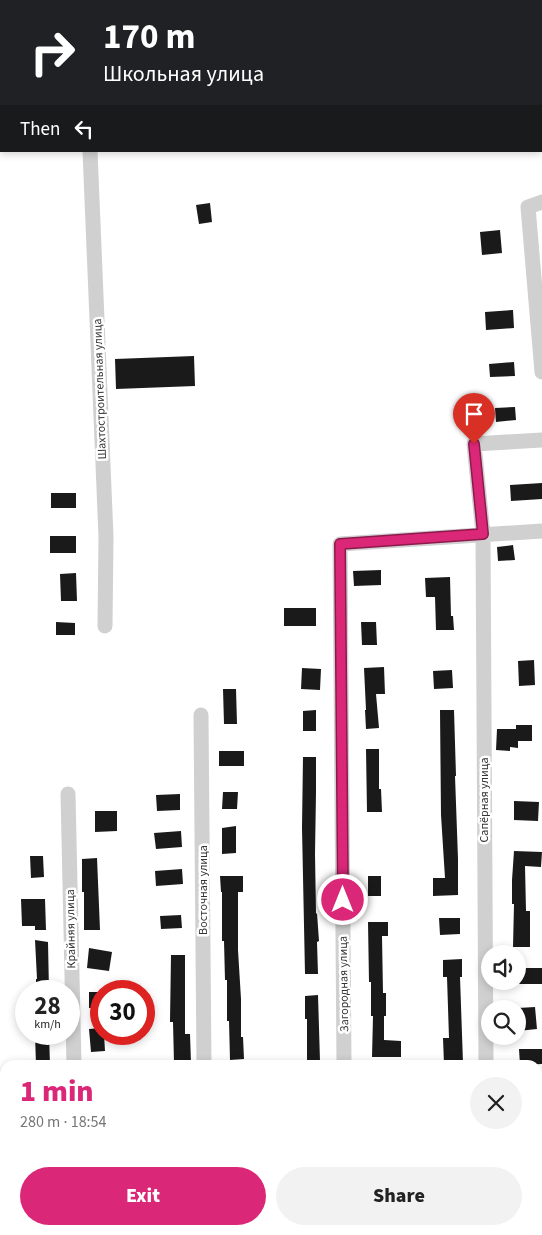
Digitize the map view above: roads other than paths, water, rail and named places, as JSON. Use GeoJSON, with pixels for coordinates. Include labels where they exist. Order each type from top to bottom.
{"type":"FeatureCollection","features":[{"type":"Feature","properties":{"kind":"street","name":"Шахтостроительная улица"},"geometry":{"type":"LineString","coordinates":[[90,152],[106,537],[105,626]]}},
{"type":"Feature","properties":{"kind":"street"},"geometry":{"type":"LineString","coordinates":[[542,202],[528,207],[542,372]]}},
{"type":"Feature","properties":{"kind":"street","name":"Сапёрная улица"},"geometry":{"type":"LineString","coordinates":[[486,1060],[483,534],[474,444],[542,440]]}},
{"type":"Feature","properties":{"kind":"street"},"geometry":{"type":"LineString","coordinates":[[483,534],[542,531]]}},
{"type":"Feature","properties":{"kind":"street","name":"Загородная улица"},"geometry":{"type":"LineString","coordinates":[[344,1060],[340,544],[483,534]]}},
{"type":"Feature","properties":{"kind":"street","name":"Восточная улица"},"geometry":{"type":"LineString","coordinates":[[202,715],[204,1060]]}},
{"type":"Feature","properties":{"kind":"street","name":"Крайняя улица"},"geometry":{"type":"LineString","coordinates":[[68,794],[74,1060]]}}]}
